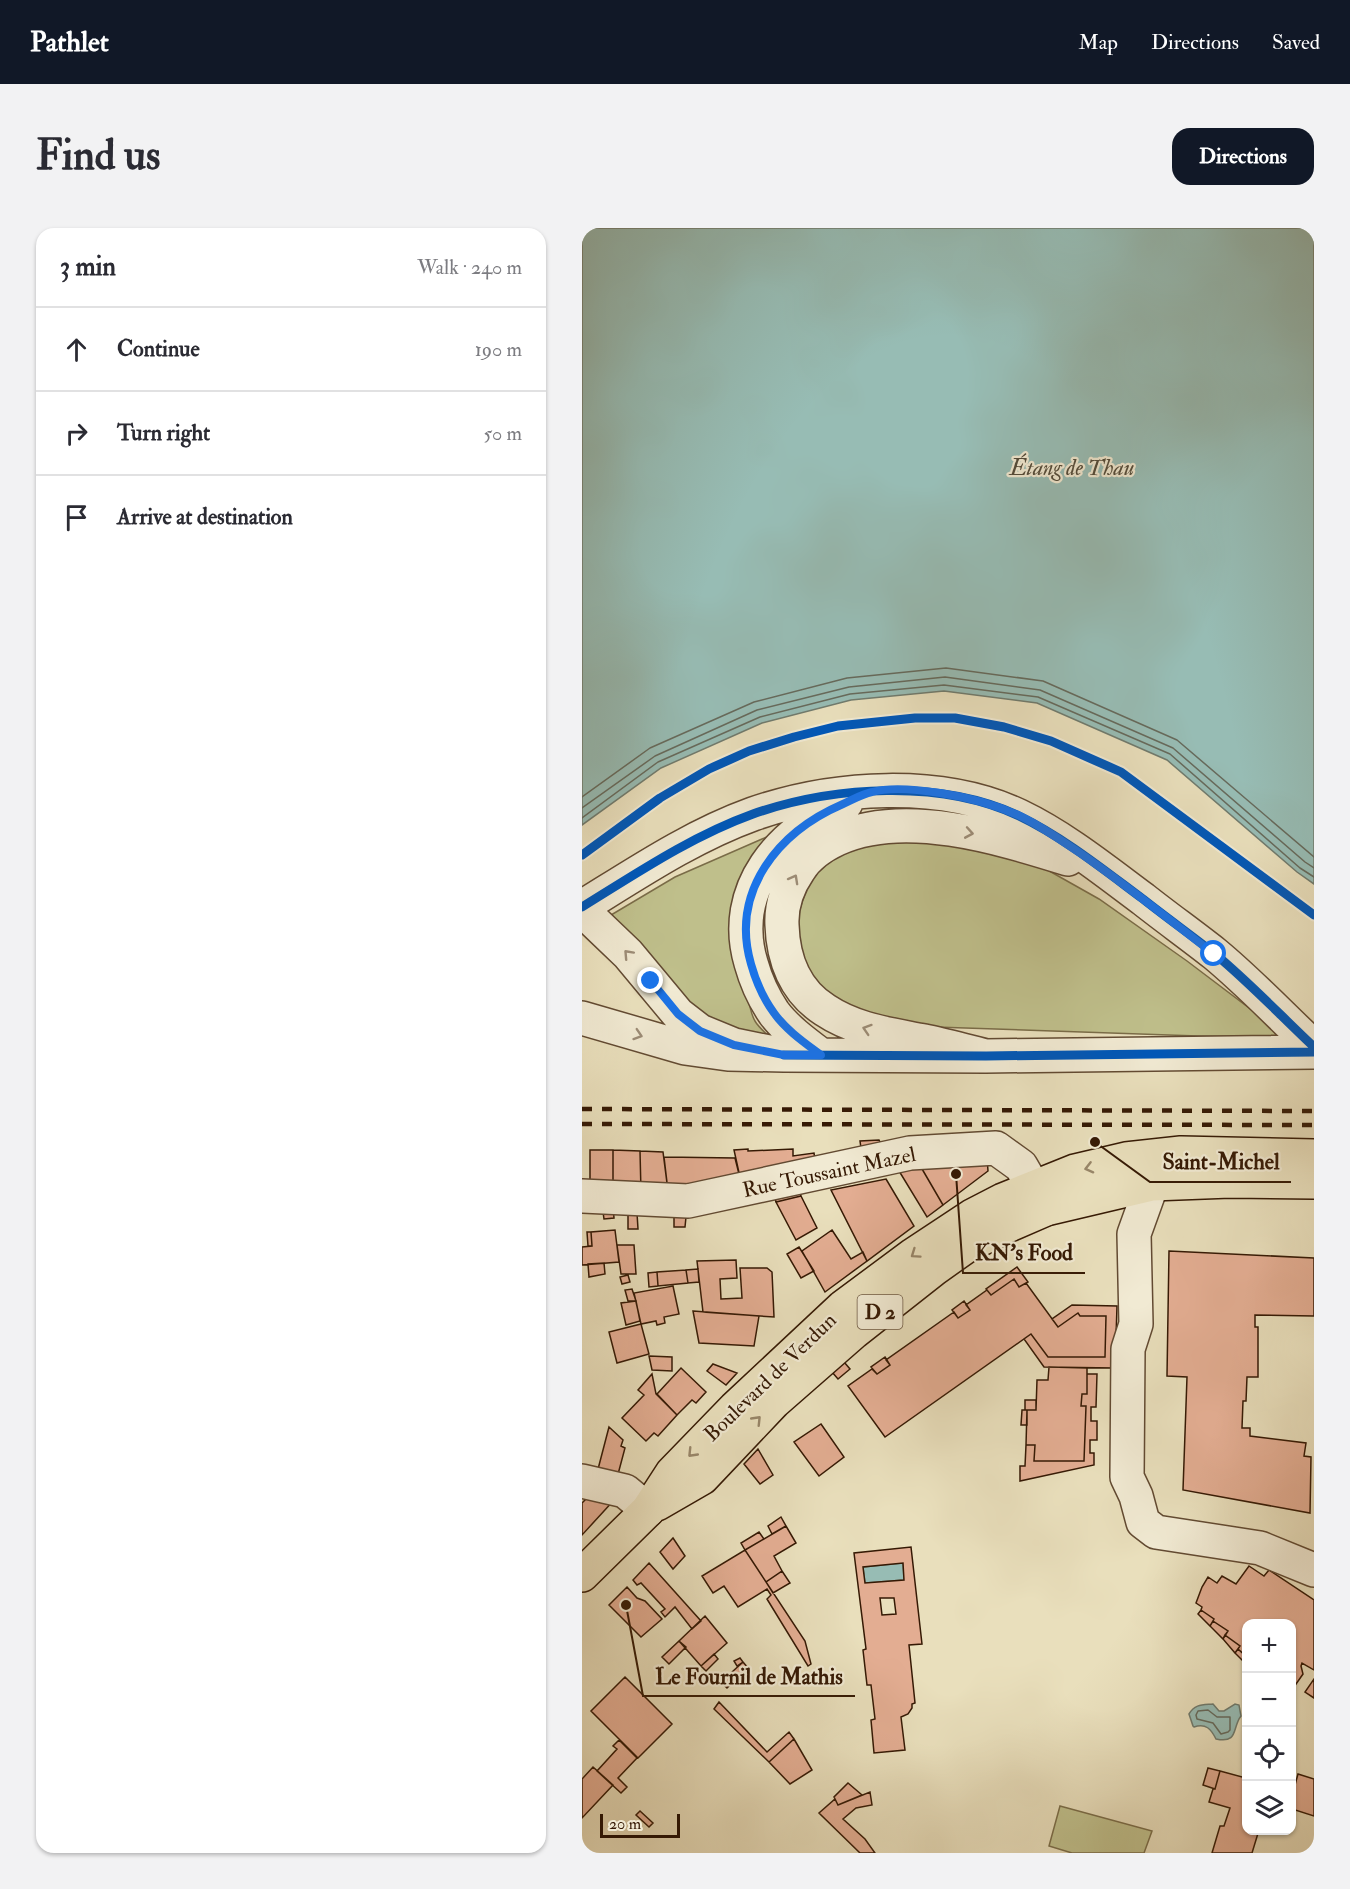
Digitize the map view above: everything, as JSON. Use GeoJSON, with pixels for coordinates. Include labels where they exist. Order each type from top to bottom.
{"type":"FeatureCollection","features":[{"type":"Feature","properties":{"kind":"main road","name":"Boulevard de Verdun"},"geometry":{"type":"LineString","coordinates":[[582,1575],[648,1510],[702,1478],[774,1402],[854,1332],[934,1269],[966,1247],[1007,1226],[1075,1171],[1126,1159],[1181,1153],[1314,1156]]}},
{"type":"Feature","properties":{"kind":"main road","name":"Boulevard de Verdun"},"geometry":{"type":"LineString","coordinates":[[1040,1198],[1100,1195],[1152,1184],[1230,1181],[1314,1182]]}},
{"type":"Feature","properties":{"kind":"street"},"geometry":{"type":"LineString","coordinates":[[821,1055],[774,1014],[757,984],[748,953],[745,927],[749,897],[763,869],[791,836],[807,823],[834,808],[872,791]]}},
{"type":"Feature","properties":{"kind":"street"},"geometry":{"type":"LineString","coordinates":[[784,1055],[734,1045],[700,1031],[678,1014],[628,954],[582,909],[685,845],[719,827],[754,813],[793,803],[872,791],[938,792],[983,802],[1018,816],[1105,870],[1214,954],[1252,986],[1303,1036]]}},
{"type":"Feature","properties":{"kind":"street"},"geometry":{"type":"LineString","coordinates":[[986,1056],[926,1041],[872,1032],[842,1020],[823,1009],[805,992],[794,977],[787,961],[782,921],[785,896],[794,878],[805,861],[817,850],[831,842],[865,829],[894,826],[968,832],[1015,843],[1105,870]]}},
{"type":"Feature","properties":{"kind":"street"},"geometry":{"type":"LineString","coordinates":[[582,1018],[685,1048],[728,1054],[986,1056],[1314,1052]]}},
{"type":"Feature","properties":{"kind":"street","name":"Rue Toussaint Mazel"},"geometry":{"type":"LineString","coordinates":[[582,1196],[688,1201],[910,1153],[996,1148],[1021,1166],[1040,1198]]}},
{"type":"Feature","properties":{"kind":"street"},"geometry":{"type":"LineString","coordinates":[[1181,1153],[1152,1184],[1134,1234],[1136,1324],[1128,1349],[1127,1478],[1136,1496],[1143,1522],[1156,1532],[1260,1548],[1314,1570]]}},
{"type":"Feature","properties":{"kind":"street"},"geometry":{"type":"LineString","coordinates":[[1100,1195],[1122,1214],[1134,1234]]}},
{"type":"Feature","properties":{"kind":"street"},"geometry":{"type":"LineString","coordinates":[[582,1481],[625,1491],[648,1510]]}},
{"type":"Feature","properties":{"kind":"green space"},"geometry":{"type":"Polygon","coordinates":[[[778,832],[748,997],[755,1022],[773,1040],[709,1023],[670,987],[611,915],[675,877],[778,832]]]}},
{"type":"Feature","properties":{"kind":"green space"},"geometry":{"type":"Polygon","coordinates":[[[882,839],[994,847],[1044,868],[1099,899],[1187,961],[1265,1020],[1278,1037],[905,1026],[872,1022],[816,987],[803,966],[796,934],[800,909],[809,881],[828,861],[860,846],[882,839]]]}},
{"type":"Feature","properties":{"kind":"green space"},"geometry":{"type":"Polygon","coordinates":[[[1060,1806],[1152,1831],[1144,1853],[1072,1853],[1049,1846],[1060,1806]]]}},
{"type":"Feature","properties":{"kind":"water","name":"Étang de Thau"},"geometry":{"type":"Polygon","coordinates":[[[582,228],[1314,228],[1314,884],[1167,760],[1037,703],[944,691],[851,700],[762,723],[661,768],[582,825],[582,228]]]}},
{"type":"Feature","properties":{"kind":"water"},"geometry":{"type":"Polygon","coordinates":[[[903,1563],[904,1580],[865,1583],[863,1567],[903,1563]]]}},
{"type":"Feature","properties":{"kind":"water"},"geometry":{"type":"Polygon","coordinates":[[[1213,1704],[1219,1711],[1224,1711],[1235,1704],[1239,1705],[1241,1716],[1234,1734],[1228,1739],[1216,1739],[1208,1728],[1193,1726],[1189,1714],[1191,1711],[1199,1706],[1213,1704]]]}},
{"type":"Feature","properties":{"kind":"building"},"geometry":{"type":"Polygon","coordinates":[[[879,1140],[881,1144],[861,1148],[860,1141],[879,1140]]]}},
{"type":"Feature","properties":{"kind":"building"},"geometry":{"type":"Polygon","coordinates":[[[748,1149],[748,1151],[793,1149],[793,1156],[814,1153],[816,1167],[741,1182],[734,1150],[748,1149]]]}},
{"type":"Feature","properties":{"kind":"building"},"geometry":{"type":"Polygon","coordinates":[[[590,1150],[613,1150],[613,1191],[590,1191],[590,1150]]]}},
{"type":"Feature","properties":{"kind":"building"},"geometry":{"type":"Polygon","coordinates":[[[613,1150],[640,1151],[641,1192],[613,1191],[613,1150]]]}},
{"type":"Feature","properties":{"kind":"building"},"geometry":{"type":"Polygon","coordinates":[[[640,1151],[663,1152],[668,1191],[641,1192],[640,1151]]]}},
{"type":"Feature","properties":{"kind":"building"},"geometry":{"type":"Polygon","coordinates":[[[664,1157],[735,1158],[741,1182],[668,1191],[664,1157]]]}},
{"type":"Feature","properties":{"kind":"building"},"geometry":{"type":"Polygon","coordinates":[[[987,1157],[988,1171],[943,1205],[918,1162],[987,1157]]]}},
{"type":"Feature","properties":{"kind":"building"},"geometry":{"type":"Polygon","coordinates":[[[918,1162],[943,1205],[927,1217],[896,1166],[918,1162]]]}},
{"type":"Feature","properties":{"kind":"building"},"geometry":{"type":"Polygon","coordinates":[[[886,1179],[914,1226],[867,1261],[831,1190],[886,1179]]]}},
{"type":"Feature","properties":{"kind":"building"},"geometry":{"type":"Polygon","coordinates":[[[798,1185],[801,1196],[776,1202],[773,1191],[798,1185]]]}},
{"type":"Feature","properties":{"kind":"building"},"geometry":{"type":"Polygon","coordinates":[[[801,1196],[817,1228],[796,1240],[776,1202],[801,1196]]]}},
{"type":"Feature","properties":{"kind":"building"},"geometry":{"type":"Polygon","coordinates":[[[602,1205],[613,1206],[614,1218],[604,1219],[602,1205]]]}},
{"type":"Feature","properties":{"kind":"building"},"geometry":{"type":"Polygon","coordinates":[[[637,1213],[638,1229],[628,1229],[628,1214],[637,1213]]]}},
{"type":"Feature","properties":{"kind":"building"},"geometry":{"type":"Polygon","coordinates":[[[674,1216],[686,1217],[685,1227],[674,1227],[674,1216]]]}},
{"type":"Feature","properties":{"kind":"building"},"geometry":{"type":"Polygon","coordinates":[[[615,1230],[619,1262],[582,1265],[582,1247],[592,1246],[591,1232],[615,1230]]]}},
{"type":"Feature","properties":{"kind":"building"},"geometry":{"type":"Polygon","coordinates":[[[832,1230],[851,1259],[863,1252],[867,1261],[825,1292],[802,1251],[832,1230]]]}},
{"type":"Feature","properties":{"kind":"building"},"geometry":{"type":"Polygon","coordinates":[[[587,1232],[591,1232],[592,1246],[588,1246],[587,1232]]]}},
{"type":"Feature","properties":{"kind":"building"},"geometry":{"type":"Polygon","coordinates":[[[617,1245],[634,1245],[636,1274],[621,1274],[617,1245]]]}},
{"type":"Feature","properties":{"kind":"building"},"geometry":{"type":"Polygon","coordinates":[[[799,1247],[814,1271],[801,1278],[787,1254],[799,1247]]]}},
{"type":"Feature","properties":{"kind":"building"},"geometry":{"type":"Polygon","coordinates":[[[1169,1251],[1314,1258],[1314,1316],[1255,1315],[1255,1327],[1258,1327],[1258,1377],[1247,1377],[1242,1428],[1250,1428],[1250,1436],[1306,1443],[1304,1456],[1311,1457],[1310,1513],[1183,1490],[1187,1377],[1167,1376],[1169,1251]]]}},
{"type":"Feature","properties":{"kind":"building"},"geometry":{"type":"Polygon","coordinates":[[[736,1260],[737,1278],[720,1279],[721,1299],[742,1298],[740,1268],[767,1268],[772,1272],[774,1317],[703,1312],[697,1261],[736,1260]]]}},
{"type":"Feature","properties":{"kind":"building"},"geometry":{"type":"Polygon","coordinates":[[[604,1263],[605,1274],[589,1277],[588,1264],[604,1263]]]}},
{"type":"Feature","properties":{"kind":"building"},"geometry":{"type":"Polygon","coordinates":[[[1017,1267],[1028,1282],[1019,1287],[1014,1279],[991,1295],[986,1289],[1017,1267]]]}},
{"type":"Feature","properties":{"kind":"building"},"geometry":{"type":"Polygon","coordinates":[[[698,1269],[699,1282],[688,1283],[686,1270],[698,1269]]]}},
{"type":"Feature","properties":{"kind":"building"},"geometry":{"type":"Polygon","coordinates":[[[686,1270],[688,1283],[658,1286],[657,1272],[686,1270]]]}},
{"type":"Feature","properties":{"kind":"building"},"geometry":{"type":"Polygon","coordinates":[[[657,1272],[658,1286],[649,1287],[648,1273],[657,1272]]]}},
{"type":"Feature","properties":{"kind":"building"},"geometry":{"type":"Polygon","coordinates":[[[628,1275],[630,1282],[622,1284],[620,1277],[628,1275]]]}},
{"type":"Feature","properties":{"kind":"building"},"geometry":{"type":"Polygon","coordinates":[[[1014,1279],[1019,1287],[1026,1283],[1058,1327],[1078,1313],[1080,1316],[1106,1316],[1105,1357],[1048,1357],[1031,1334],[885,1437],[848,1386],[872,1369],[877,1374],[890,1365],[886,1360],[954,1312],[958,1318],[970,1310],[966,1305],[987,1290],[991,1295],[1014,1279]]]}},
{"type":"Feature","properties":{"kind":"building"},"geometry":{"type":"Polygon","coordinates":[[[673,1286],[679,1314],[664,1317],[665,1323],[657,1325],[656,1321],[641,1324],[634,1293],[673,1286]]]}},
{"type":"Feature","properties":{"kind":"building"},"geometry":{"type":"Polygon","coordinates":[[[632,1289],[636,1301],[628,1301],[625,1290],[632,1289]]]}},
{"type":"Feature","properties":{"kind":"building"},"geometry":{"type":"Polygon","coordinates":[[[636,1301],[640,1321],[626,1325],[621,1303],[636,1301]]]}},
{"type":"Feature","properties":{"kind":"building"},"geometry":{"type":"Polygon","coordinates":[[[964,1301],[970,1310],[958,1318],[952,1310],[964,1301]]]}},
{"type":"Feature","properties":{"kind":"building"},"geometry":{"type":"Polygon","coordinates":[[[1072,1305],[1117,1306],[1115,1368],[1044,1367],[1024,1339],[1031,1334],[1048,1357],[1105,1357],[1106,1316],[1080,1316],[1078,1313],[1058,1327],[1052,1319],[1072,1305]]]}},
{"type":"Feature","properties":{"kind":"building"},"geometry":{"type":"Polygon","coordinates":[[[693,1311],[759,1316],[754,1346],[699,1343],[693,1311]]]}},
{"type":"Feature","properties":{"kind":"building"},"geometry":{"type":"Polygon","coordinates":[[[641,1324],[649,1354],[617,1363],[609,1332],[641,1324]]]}},
{"type":"Feature","properties":{"kind":"building"},"geometry":{"type":"Polygon","coordinates":[[[649,1356],[672,1357],[672,1371],[652,1370],[649,1356]]]}},
{"type":"Feature","properties":{"kind":"building"},"geometry":{"type":"Polygon","coordinates":[[[885,1357],[890,1365],[877,1374],[871,1367],[885,1357]]]}},
{"type":"Feature","properties":{"kind":"building"},"geometry":{"type":"Polygon","coordinates":[[[844,1362],[850,1369],[838,1379],[832,1372],[844,1362]]]}},
{"type":"Feature","properties":{"kind":"building"},"geometry":{"type":"Polygon","coordinates":[[[713,1364],[737,1373],[726,1385],[707,1371],[713,1364]]]}},
{"type":"Feature","properties":{"kind":"building"},"geometry":{"type":"Polygon","coordinates":[[[1049,1367],[1087,1368],[1087,1394],[1082,1394],[1081,1406],[1086,1406],[1084,1461],[1034,1461],[1035,1445],[1026,1445],[1027,1410],[1036,1410],[1037,1380],[1048,1380],[1049,1367]]]}},
{"type":"Feature","properties":{"kind":"building"},"geometry":{"type":"Polygon","coordinates":[[[681,1368],[706,1392],[696,1403],[692,1400],[677,1415],[657,1394],[681,1368]]]}},
{"type":"Feature","properties":{"kind":"building"},"geometry":{"type":"Polygon","coordinates":[[[652,1374],[656,1394],[677,1415],[658,1436],[654,1433],[646,1441],[622,1418],[644,1395],[638,1390],[652,1374]]]}},
{"type":"Feature","properties":{"kind":"building"},"geometry":{"type":"Polygon","coordinates":[[[1087,1374],[1097,1374],[1096,1407],[1091,1407],[1091,1421],[1097,1421],[1097,1440],[1090,1440],[1090,1453],[1094,1453],[1094,1465],[1020,1481],[1020,1466],[1025,1466],[1026,1445],[1035,1445],[1034,1461],[1084,1461],[1086,1406],[1081,1406],[1082,1394],[1087,1394],[1087,1374]]]}},
{"type":"Feature","properties":{"kind":"building"},"geometry":{"type":"Polygon","coordinates":[[[1025,1400],[1036,1400],[1036,1410],[1025,1410],[1025,1400]]]}},
{"type":"Feature","properties":{"kind":"building"},"geometry":{"type":"Polygon","coordinates":[[[1022,1410],[1027,1410],[1027,1425],[1021,1425],[1022,1410]]]}},
{"type":"Feature","properties":{"kind":"building"},"geometry":{"type":"Polygon","coordinates":[[[821,1424],[844,1457],[819,1476],[794,1442],[821,1424]]]}},
{"type":"Feature","properties":{"kind":"building"},"geometry":{"type":"Polygon","coordinates":[[[609,1427],[623,1440],[621,1446],[625,1448],[617,1478],[597,1473],[609,1427]]]}},
{"type":"Feature","properties":{"kind":"building"},"geometry":{"type":"Polygon","coordinates":[[[758,1449],[773,1475],[760,1484],[744,1464],[758,1449]]]}},
{"type":"Feature","properties":{"kind":"building"},"geometry":{"type":"Polygon","coordinates":[[[591,1494],[615,1499],[582,1535],[582,1503],[591,1494]]]}},
{"type":"Feature","properties":{"kind":"building"},"geometry":{"type":"Polygon","coordinates":[[[781,1517],[786,1526],[772,1534],[768,1526],[781,1517]]]}},
{"type":"Feature","properties":{"kind":"building"},"geometry":{"type":"Polygon","coordinates":[[[786,1526],[796,1543],[774,1556],[782,1571],[766,1582],[745,1550],[786,1526]]]}},
{"type":"Feature","properties":{"kind":"building"},"geometry":{"type":"Polygon","coordinates":[[[759,1532],[764,1539],[745,1550],[741,1543],[759,1532]]]}},
{"type":"Feature","properties":{"kind":"building"},"geometry":{"type":"Polygon","coordinates":[[[673,1538],[685,1556],[673,1569],[660,1552],[673,1538]]]}},
{"type":"Feature","properties":{"kind":"building"},"geometry":{"type":"Polygon","coordinates":[[[911,1547],[922,1644],[909,1645],[915,1703],[912,1704],[908,1714],[901,1717],[905,1750],[874,1753],[871,1720],[875,1719],[871,1685],[867,1685],[863,1650],[866,1649],[854,1553],[911,1547]],[[903,1563],[863,1567],[865,1583],[904,1580],[903,1563]],[[880,1598],[882,1615],[896,1614],[894,1598],[880,1598]]]}},
{"type":"Feature","properties":{"kind":"building"},"geometry":{"type":"Polygon","coordinates":[[[745,1550],[805,1641],[811,1664],[808,1666],[767,1599],[771,1595],[767,1589],[738,1607],[724,1586],[713,1593],[702,1576],[745,1550]]]}},
{"type":"Feature","properties":{"kind":"building"},"geometry":{"type":"Polygon","coordinates":[[[649,1563],[701,1621],[692,1629],[675,1607],[665,1617],[661,1612],[665,1609],[641,1583],[637,1585],[633,1580],[649,1563]]]}},
{"type":"Feature","properties":{"kind":"building"},"geometry":{"type":"Polygon","coordinates":[[[1249,1566],[1264,1576],[1269,1570],[1314,1600],[1314,1670],[1302,1663],[1303,1674],[1296,1684],[1296,1619],[1242,1619],[1242,1652],[1238,1649],[1240,1646],[1225,1635],[1228,1631],[1213,1621],[1214,1619],[1201,1610],[1202,1607],[1196,1603],[1208,1577],[1217,1583],[1222,1576],[1236,1584],[1249,1566]]]}},
{"type":"Feature","properties":{"kind":"building"},"geometry":{"type":"Polygon","coordinates":[[[782,1571],[790,1583],[773,1593],[766,1582],[782,1571]]]}},
{"type":"Feature","properties":{"kind":"building"},"geometry":{"type":"Polygon","coordinates":[[[627,1587],[637,1598],[645,1601],[662,1619],[641,1637],[609,1605],[627,1587]]]}},
{"type":"Feature","properties":{"kind":"building"},"geometry":{"type":"Polygon","coordinates":[[[1201,1610],[1214,1619],[1210,1626],[1198,1614],[1201,1610]]]}},
{"type":"Feature","properties":{"kind":"building"},"geometry":{"type":"Polygon","coordinates":[[[705,1616],[727,1643],[701,1666],[679,1641],[705,1616]]]}},
{"type":"Feature","properties":{"kind":"building"},"geometry":{"type":"Polygon","coordinates":[[[1213,1621],[1228,1631],[1223,1639],[1210,1626],[1213,1621]]]}},
{"type":"Feature","properties":{"kind":"building"},"geometry":{"type":"Polygon","coordinates":[[[1225,1635],[1240,1646],[1235,1653],[1223,1639],[1225,1635]]]}},
{"type":"Feature","properties":{"kind":"building"},"geometry":{"type":"Polygon","coordinates":[[[679,1641],[686,1647],[669,1664],[662,1657],[679,1641]]]}},
{"type":"Feature","properties":{"kind":"building"},"geometry":{"type":"Polygon","coordinates":[[[1238,1649],[1242,1652],[1242,1660],[1235,1653],[1238,1649]]]}},
{"type":"Feature","properties":{"kind":"building"},"geometry":{"type":"Polygon","coordinates":[[[714,1654],[718,1659],[706,1671],[701,1666],[714,1654]]]}},
{"type":"Feature","properties":{"kind":"building"},"geometry":{"type":"Polygon","coordinates":[[[740,1658],[743,1662],[737,1666],[734,1661],[740,1658]]]}},
{"type":"Feature","properties":{"kind":"building"},"geometry":{"type":"Polygon","coordinates":[[[743,1662],[748,1668],[727,1688],[721,1682],[743,1662]]]}},
{"type":"Feature","properties":{"kind":"building"},"geometry":{"type":"Polygon","coordinates":[[[625,1677],[672,1724],[638,1758],[591,1711],[625,1677]]]}},
{"type":"Feature","properties":{"kind":"building"},"geometry":{"type":"Polygon","coordinates":[[[1314,1679],[1314,1698],[1305,1692],[1314,1679]]]}},
{"type":"Feature","properties":{"kind":"building"},"geometry":{"type":"Polygon","coordinates":[[[719,1702],[767,1752],[789,1732],[794,1739],[769,1762],[714,1709],[719,1702]]]}},
{"type":"Feature","properties":{"kind":"building"},"geometry":{"type":"Polygon","coordinates":[[[794,1739],[812,1770],[790,1784],[769,1762],[794,1739]]]}},
{"type":"Feature","properties":{"kind":"building"},"geometry":{"type":"Polygon","coordinates":[[[619,1740],[637,1758],[618,1778],[627,1787],[621,1793],[597,1771],[617,1749],[613,1746],[619,1740]]]}},
{"type":"Feature","properties":{"kind":"building"},"geometry":{"type":"Polygon","coordinates":[[[593,1767],[613,1785],[582,1818],[582,1779],[593,1767]]]}},
{"type":"Feature","properties":{"kind":"building"},"geometry":{"type":"Polygon","coordinates":[[[1208,1768],[1220,1771],[1215,1789],[1203,1785],[1208,1768]]]}},
{"type":"Feature","properties":{"kind":"building"},"geometry":{"type":"Polygon","coordinates":[[[1220,1771],[1242,1777],[1242,1835],[1257,1835],[1252,1853],[1212,1853],[1220,1826],[1224,1826],[1230,1808],[1209,1802],[1213,1789],[1215,1789],[1220,1771]]]}},
{"type":"Feature","properties":{"kind":"building"},"geometry":{"type":"Polygon","coordinates":[[[1298,1774],[1314,1779],[1314,1816],[1296,1810],[1298,1774]]]}},
{"type":"Feature","properties":{"kind":"building"},"geometry":{"type":"Polygon","coordinates":[[[848,1783],[862,1795],[838,1805],[834,1797],[848,1783]]]}},
{"type":"Feature","properties":{"kind":"building"},"geometry":{"type":"Polygon","coordinates":[[[870,1792],[872,1805],[856,1808],[843,1819],[865,1839],[875,1853],[860,1853],[819,1813],[835,1799],[838,1805],[870,1792]]]}},
{"type":"Feature","properties":{"kind":"building"},"geometry":{"type":"Polygon","coordinates":[[[640,1811],[653,1823],[649,1827],[636,1815],[640,1811]]]}},
{"type":"Feature","properties":{"kind":"railway"},"geometry":{"type":"LineString","coordinates":[[582,1109],[1314,1111]]}},
{"type":"Feature","properties":{"kind":"railway"},"geometry":{"type":"LineString","coordinates":[[582,1124],[1314,1125]]}},
{"type":"Feature","properties":{"kind":"cycle path"},"geometry":{"type":"LineString","coordinates":[[582,855],[660,798],[709,769],[749,751],[838,726],[915,718],[955,718],[1004,727],[1051,741],[1121,772],[1314,915]]}},
{"type":"Feature","properties":{"kind":"cycle path"},"geometry":{"type":"LineString","coordinates":[[582,907],[665,856],[708,833],[753,814],[817,797],[852,793],[922,792],[956,796],[988,804],[1019,816],[1083,854],[1215,954],[1314,1047]]}},
{"type":"Feature","properties":{"kind":"cycle path"},"geometry":{"type":"LineString","coordinates":[[784,1055],[986,1056],[1314,1052]]}},
{"type":"Feature","properties":{"kind":"place","name":"Saint-Michel"},"geometry":{"type":"Point","coordinates":[1095,1142]}},
{"type":"Feature","properties":{"kind":"place","name":"KN's Food"},"geometry":{"type":"Point","coordinates":[956,1174]}},
{"type":"Feature","properties":{"kind":"place","name":"Le Fournil de Mathis"},"geometry":{"type":"Point","coordinates":[626,1605]}},
{"type":"Feature","properties":{"kind":"route"},"geometry":{"type":"LineString","coordinates":[[651,981],[678,1014],[700,1031],[734,1045],[784,1055],[821,1055],[774,1014],[757,984],[748,953],[745,927],[749,897],[763,869],[783,843],[807,823],[872,791],[938,792],[983,802],[1018,816],[1105,870],[1214,954]]}}]}
